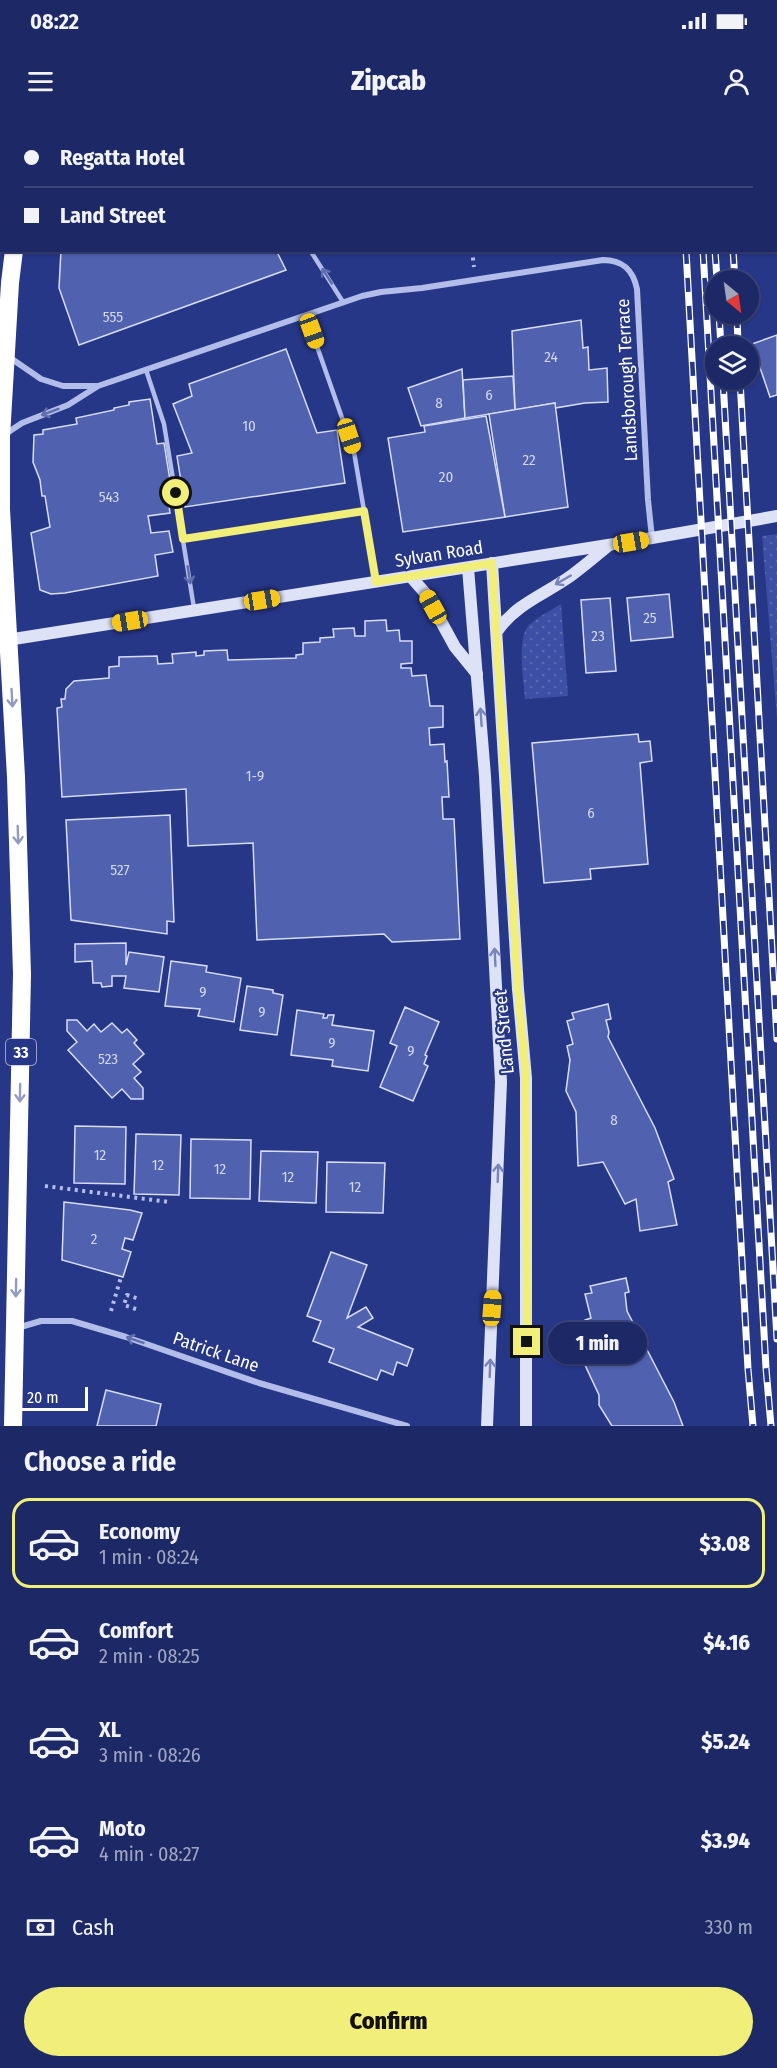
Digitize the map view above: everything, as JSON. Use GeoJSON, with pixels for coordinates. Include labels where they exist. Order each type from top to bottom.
{"type":"FeatureCollection","features":[{"type":"Feature","properties":{"kind":"highway","name":"33"},"geometry":{"type":"LineString","coordinates":[[13,1426],[22,974],[20,894],[5,641],[1,437],[14,252]]}},
{"type":"Feature","properties":{"kind":"main road","name":"Sylvan Road"},"geometry":{"type":"LineString","coordinates":[[5,641],[468,568],[777,516]]}},
{"type":"Feature","properties":{"kind":"main road"},"geometry":{"type":"LineString","coordinates":[[498,630],[520,606],[571,576],[610,545]]}},
{"type":"Feature","properties":{"kind":"main road","name":"Land Street"},"geometry":{"type":"LineString","coordinates":[[492,563],[498,630],[517,978],[526,1077],[526,1426]]}},
{"type":"Feature","properties":{"kind":"main road","name":"Land Street"},"geometry":{"type":"LineString","coordinates":[[468,568],[478,674],[501,1082],[487,1426]]}},
{"type":"Feature","properties":{"kind":"main road"},"geometry":{"type":"LineString","coordinates":[[411,577],[426,594],[455,647],[478,674]]}},
{"type":"Feature","properties":{"kind":"street","name":"Landsborough Terrace"},"geometry":{"type":"LineString","coordinates":[[1,437],[22,423],[68,405],[98,386],[381,291],[422,288],[614,260],[631,271],[637,289],[652,538]]}},
{"type":"Feature","properties":{"kind":"street","name":"Landsborough Terrace"},"geometry":{"type":"LineString","coordinates":[[6,355],[41,379],[63,386],[98,386]]}},
{"type":"Feature","properties":{"kind":"street","name":"Patrick Lane"},"geometry":{"type":"LineString","coordinates":[[15,1328],[41,1321],[72,1321],[260,1383],[407,1426]]}},
{"type":"Feature","properties":{"kind":"lane"},"geometry":{"type":"LineString","coordinates":[[311,252],[344,302]]}},
{"type":"Feature","properties":{"kind":"lane"},"geometry":{"type":"LineString","coordinates":[[306,315],[354,452],[376,582]]}},
{"type":"Feature","properties":{"kind":"lane"},"geometry":{"type":"LineString","coordinates":[[146,370],[164,424],[194,610]]}},
{"type":"Feature","properties":{"kind":"lane"},"geometry":{"type":"LineString","coordinates":[[183,539],[364,511]]}},
{"type":"Feature","properties":{"kind":"path"},"geometry":{"type":"LineString","coordinates":[[45,1186],[169,1202]]}},
{"type":"Feature","properties":{"kind":"path"},"geometry":{"type":"LineString","coordinates":[[111,1311],[121,1276]]}},
{"type":"Feature","properties":{"kind":"path"},"geometry":{"type":"LineString","coordinates":[[136,1309],[124,1305],[127,1295],[139,1299]]}},
{"type":"Feature","properties":{"kind":"shaded area"},"geometry":{"type":"Polygon","coordinates":[[[777,534],[777,719],[762,536],[777,534]]]}},
{"type":"Feature","properties":{"kind":"shaded area"},"geometry":{"type":"Polygon","coordinates":[[[561,604],[568,696],[525,699],[522,650],[525,631],[533,622],[561,604]]]}},
{"type":"Feature","properties":{"kind":"building"},"geometry":{"type":"Polygon","coordinates":[[[61,252],[277,252],[286,270],[79,345],[59,288],[61,252]]]}},
{"type":"Feature","properties":{"kind":"building"},"geometry":{"type":"Polygon","coordinates":[[[581,320],[583,348],[588,347],[589,370],[607,368],[608,402],[555,408],[555,403],[515,410],[512,331],[581,320]]]}},
{"type":"Feature","properties":{"kind":"building"},"geometry":{"type":"Polygon","coordinates":[[[777,335],[777,395],[770,397],[759,365],[759,341],[777,335]]]}},
{"type":"Feature","properties":{"kind":"building"},"geometry":{"type":"Polygon","coordinates":[[[286,349],[317,433],[337,430],[345,483],[185,507],[177,456],[192,453],[173,404],[192,396],[189,384],[286,349]]]}},
{"type":"Feature","properties":{"kind":"building"},"geometry":{"type":"Polygon","coordinates":[[[462,369],[465,418],[421,426],[408,388],[462,369]]]}},
{"type":"Feature","properties":{"kind":"building"},"geometry":{"type":"Polygon","coordinates":[[[513,376],[515,410],[465,418],[463,380],[513,376]]]}},
{"type":"Feature","properties":{"kind":"building"},"geometry":{"type":"Polygon","coordinates":[[[150,399],[157,444],[164,443],[173,499],[168,499],[170,513],[148,516],[151,533],[169,531],[173,552],[155,555],[158,576],[65,593],[51,594],[40,590],[31,533],[50,527],[45,496],[42,496],[40,480],[33,462],[34,435],[43,434],[43,430],[77,424],[76,418],[114,410],[114,408],[129,405],[129,402],[150,399]]]}},
{"type":"Feature","properties":{"kind":"building"},"geometry":{"type":"Polygon","coordinates":[[[555,403],[568,507],[505,517],[489,414],[555,403]]]}},
{"type":"Feature","properties":{"kind":"building"},"geometry":{"type":"Polygon","coordinates":[[[486,416],[505,517],[403,532],[388,438],[425,432],[424,426],[486,416]]]}},
{"type":"Feature","properties":{"kind":"building"},"geometry":{"type":"Polygon","coordinates":[[[669,594],[673,637],[631,641],[627,598],[669,594]]]}},
{"type":"Feature","properties":{"kind":"building"},"geometry":{"type":"Polygon","coordinates":[[[610,598],[616,671],[586,673],[581,600],[610,598]]]}},
{"type":"Feature","properties":{"kind":"building"},"geometry":{"type":"Polygon","coordinates":[[[386,620],[387,631],[399,630],[400,641],[412,641],[412,663],[401,664],[401,668],[411,668],[412,676],[426,675],[430,706],[443,706],[443,727],[429,728],[430,745],[444,744],[445,762],[447,761],[449,797],[442,797],[443,819],[454,819],[460,939],[392,942],[384,934],[257,940],[253,843],[188,846],[186,789],[62,797],[57,708],[62,707],[61,699],[65,699],[66,689],[74,681],[109,678],[109,667],[119,666],[119,657],[157,656],[158,664],[173,663],[172,654],[196,652],[196,656],[204,655],[204,651],[227,650],[228,660],[296,658],[296,655],[303,654],[303,643],[320,642],[320,638],[334,637],[333,629],[354,628],[355,636],[365,636],[365,621],[386,620]]]}},
{"type":"Feature","properties":{"kind":"building"},"geometry":{"type":"Polygon","coordinates":[[[638,734],[639,742],[650,741],[652,761],[640,763],[648,864],[590,869],[591,879],[544,883],[532,743],[638,734]]]}},
{"type":"Feature","properties":{"kind":"building"},"geometry":{"type":"Polygon","coordinates":[[[170,815],[174,922],[167,921],[167,934],[71,920],[66,820],[170,815]]]}},
{"type":"Feature","properties":{"kind":"building"},"geometry":{"type":"Polygon","coordinates":[[[126,943],[126,965],[129,952],[164,957],[159,992],[124,988],[126,976],[112,976],[112,986],[102,987],[101,983],[93,983],[92,961],[75,962],[75,944],[126,943]]]}},
{"type":"Feature","properties":{"kind":"building"},"geometry":{"type":"Polygon","coordinates":[[[171,961],[207,966],[206,972],[241,978],[234,1022],[198,1016],[200,1009],[165,1006],[171,961]]]}},
{"type":"Feature","properties":{"kind":"building"},"geometry":{"type":"Polygon","coordinates":[[[247,986],[273,990],[273,993],[283,995],[277,1035],[240,1030],[247,986]]]}},
{"type":"Feature","properties":{"kind":"building"},"geometry":{"type":"Polygon","coordinates":[[[608,1004],[611,1019],[606,1020],[608,1037],[655,1128],[674,1179],[668,1182],[677,1225],[640,1231],[636,1199],[625,1204],[603,1162],[578,1166],[576,1112],[566,1091],[570,1060],[567,1046],[573,1044],[567,1021],[574,1019],[572,1013],[608,1004]]]}},
{"type":"Feature","properties":{"kind":"building"},"geometry":{"type":"Polygon","coordinates":[[[405,1007],[439,1022],[425,1055],[427,1056],[424,1064],[428,1066],[413,1101],[380,1087],[397,1046],[390,1043],[405,1007]]]}},
{"type":"Feature","properties":{"kind":"building"},"geometry":{"type":"Polygon","coordinates":[[[297,1010],[324,1014],[323,1018],[334,1015],[332,1025],[374,1031],[368,1071],[332,1066],[333,1060],[291,1055],[297,1010]]]}},
{"type":"Feature","properties":{"kind":"building"},"geometry":{"type":"Polygon","coordinates":[[[67,1020],[77,1020],[87,1031],[94,1024],[101,1032],[112,1023],[122,1033],[127,1029],[137,1040],[134,1043],[144,1054],[133,1064],[141,1072],[134,1078],[143,1088],[143,1099],[131,1099],[122,1089],[112,1098],[68,1050],[77,1042],[67,1031],[67,1020]]]}},
{"type":"Feature","properties":{"kind":"building"},"geometry":{"type":"Polygon","coordinates":[[[75,1126],[126,1127],[125,1184],[74,1183],[75,1126]]]}},
{"type":"Feature","properties":{"kind":"building"},"geometry":{"type":"Polygon","coordinates":[[[136,1134],[181,1135],[179,1195],[134,1194],[136,1134]]]}},
{"type":"Feature","properties":{"kind":"building"},"geometry":{"type":"Polygon","coordinates":[[[191,1139],[251,1140],[250,1199],[190,1198],[191,1139]]]}},
{"type":"Feature","properties":{"kind":"building"},"geometry":{"type":"Polygon","coordinates":[[[261,1151],[318,1152],[316,1203],[259,1201],[261,1151]]]}},
{"type":"Feature","properties":{"kind":"building"},"geometry":{"type":"Polygon","coordinates":[[[327,1162],[385,1163],[383,1213],[326,1212],[327,1162]]]}},
{"type":"Feature","properties":{"kind":"building"},"geometry":{"type":"Polygon","coordinates":[[[64,1202],[142,1213],[133,1240],[125,1238],[122,1249],[131,1252],[123,1277],[62,1260],[64,1202]]]}},
{"type":"Feature","properties":{"kind":"building"},"geometry":{"type":"Polygon","coordinates":[[[331,1252],[367,1265],[347,1318],[366,1307],[373,1318],[358,1327],[413,1349],[407,1366],[397,1362],[393,1375],[381,1370],[377,1380],[329,1362],[334,1349],[313,1341],[321,1321],[307,1316],[331,1252]]]}},
{"type":"Feature","properties":{"kind":"building"},"geometry":{"type":"Polygon","coordinates":[[[626,1278],[629,1292],[625,1293],[627,1311],[674,1402],[683,1426],[612,1426],[599,1405],[599,1395],[585,1365],[588,1333],[585,1320],[591,1318],[585,1294],[592,1293],[590,1286],[626,1278]]]}},
{"type":"Feature","properties":{"kind":"building"},"geometry":{"type":"Polygon","coordinates":[[[106,1390],[161,1404],[156,1426],[97,1426],[106,1390]]]}},
{"type":"Feature","properties":{"kind":"railway"},"geometry":{"type":"LineString","coordinates":[[686,252],[753,1426]]}},
{"type":"Feature","properties":{"kind":"railway"},"geometry":{"type":"LineString","coordinates":[[703,252],[771,1426]]}},
{"type":"Feature","properties":{"kind":"railway"},"geometry":{"type":"LineString","coordinates":[[715,252],[716,270]]}},
{"type":"Feature","properties":{"kind":"railway"},"geometry":{"type":"LineString","coordinates":[[733,252],[734,270]]}},
{"type":"Feature","properties":{"kind":"railway"},"geometry":{"type":"LineString","coordinates":[[720,324],[720,336]]}},
{"type":"Feature","properties":{"kind":"railway"},"geometry":{"type":"LineString","coordinates":[[737,324],[738,336]]}},
{"type":"Feature","properties":{"kind":"railway"},"geometry":{"type":"LineString","coordinates":[[724,390],[777,1339]]}},
{"type":"Feature","properties":{"kind":"railway"},"geometry":{"type":"LineString","coordinates":[[741,390],[777,1039]]}},
{"type":"Feature","properties":{"kind":"route"},"geometry":{"type":"LineString","coordinates":[[176,493],[183,539],[364,511],[376,582],[492,563],[498,630],[518,989],[526,1077],[527,1342]]}}]}
